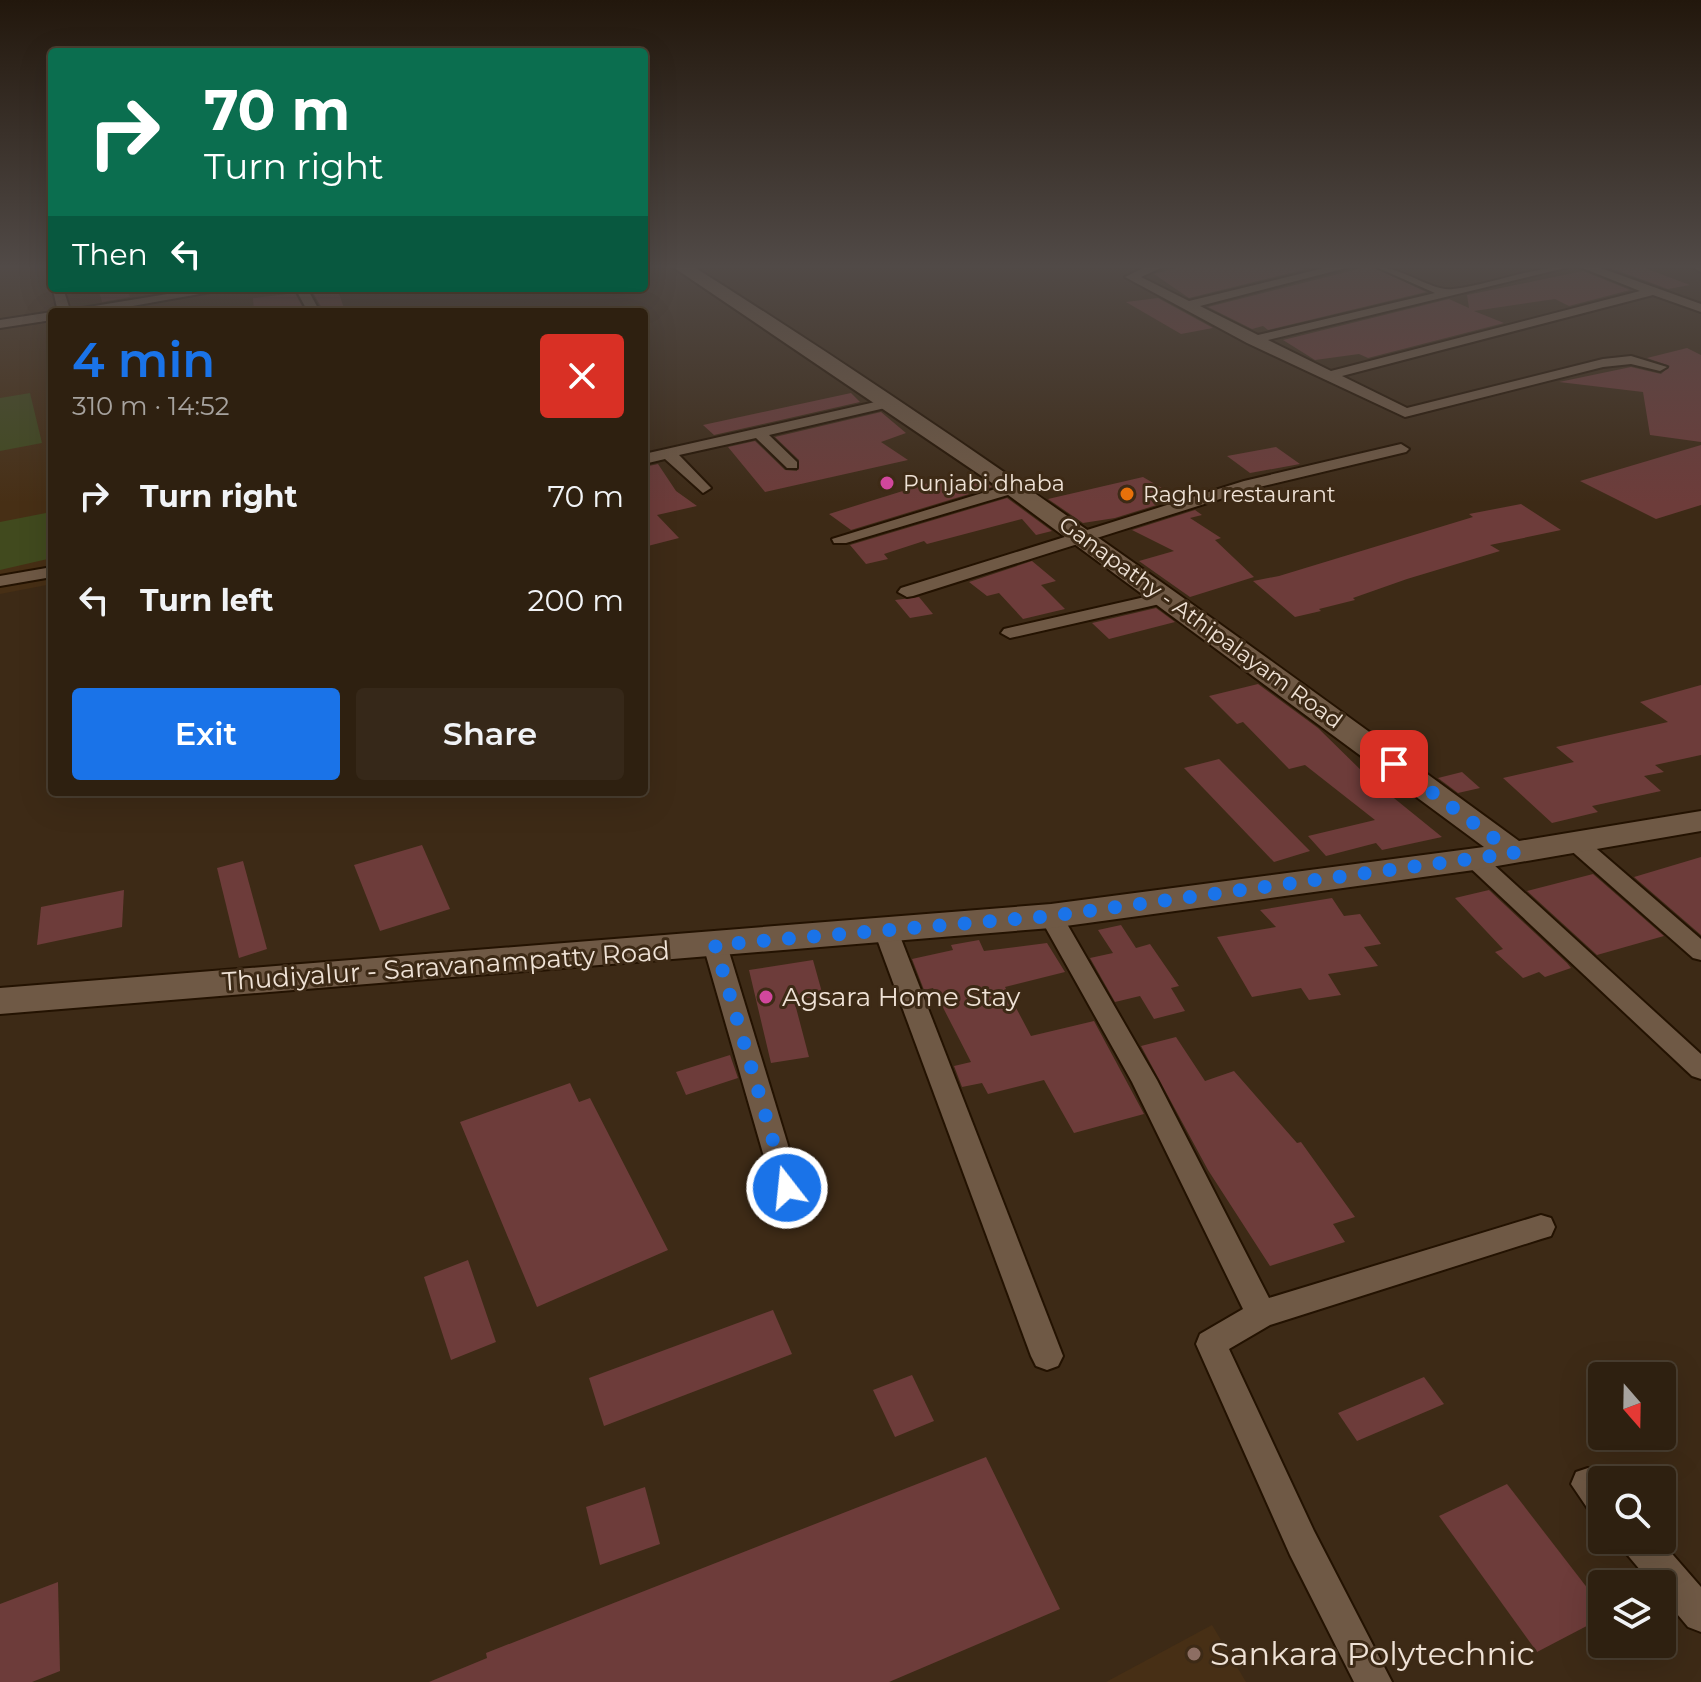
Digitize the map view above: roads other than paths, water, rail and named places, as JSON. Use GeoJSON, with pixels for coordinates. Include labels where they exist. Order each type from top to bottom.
{"type":"FeatureCollection","features":[{"type":"Feature","properties":{"kind":"main road","name":"Ganapathy - Athipalayam Road"},"geometry":{"type":"LineString","coordinates":[[804,345],[893,402],[1081,534],[1514,853]]}},
{"type":"Feature","properties":{"kind":"main road","name":"Thudiyalur - Saravanampatty Road"},"geometry":{"type":"LineString","coordinates":[[0,1001],[1051,916],[1474,859],[1698,824]]}},
{"type":"Feature","properties":{"kind":"street"},"geometry":{"type":"LineString","coordinates":[[1264,345],[1405,413],[1603,363],[1631,360],[1660,367]]}},
{"type":"Feature","properties":{"kind":"street"},"geometry":{"type":"LineString","coordinates":[[1328,376],[1445,345]]}},
{"type":"Feature","properties":{"kind":"street"},"geometry":{"type":"LineString","coordinates":[[648,458],[893,402]]}},
{"type":"Feature","properties":{"kind":"street"},"geometry":{"type":"LineString","coordinates":[[759,433],[792,465]]}},
{"type":"Feature","properties":{"kind":"street"},"geometry":{"type":"LineString","coordinates":[[907,592],[1081,534],[1250,484],[1401,449]]}},
{"type":"Feature","properties":{"kind":"street"},"geometry":{"type":"LineString","coordinates":[[669,454],[703,488]]}},
{"type":"Feature","properties":{"kind":"street"},"geometry":{"type":"LineString","coordinates":[[840,539],[1015,488]]}},
{"type":"Feature","properties":{"kind":"street"},"geometry":{"type":"LineString","coordinates":[[0,581],[48,573]]}},
{"type":"Feature","properties":{"kind":"street"},"geometry":{"type":"LineString","coordinates":[[1010,633],[1167,597]]}},
{"type":"Feature","properties":{"kind":"street"},"geometry":{"type":"LineString","coordinates":[[1575,842],[1701,952]]}},
{"type":"Feature","properties":{"kind":"street"},"geometry":{"type":"LineString","coordinates":[[1474,859],[1701,1069]]}},
{"type":"Feature","properties":{"kind":"street"},"geometry":{"type":"LineString","coordinates":[[1051,916],[1144,1080],[1261,1314]]}},
{"type":"Feature","properties":{"kind":"street"},"geometry":{"type":"LineString","coordinates":[[886,931],[1047,1356]]}},
{"type":"Feature","properties":{"kind":"street"},"geometry":{"type":"LineString","coordinates":[[715,945],[787,1188]]}},
{"type":"Feature","properties":{"kind":"street"},"geometry":{"type":"LineString","coordinates":[[1374,1682],[1302,1543],[1211,1344],[1261,1314],[1541,1227]]}},
{"type":"Feature","properties":{"kind":"street"},"geometry":{"type":"LineString","coordinates":[[1649,1554],[1701,1614]]}},
{"type":"Feature","properties":{"kind":"place","name":"Punjabi dhaba"},"geometry":{"type":"Point","coordinates":[887,483]}},
{"type":"Feature","properties":{"kind":"place","name":"Raghu restaurant"},"geometry":{"type":"Point","coordinates":[1127,494]}},
{"type":"Feature","properties":{"kind":"place","name":"Agsara Home Stay"},"geometry":{"type":"Point","coordinates":[766,997]}},
{"type":"Feature","properties":{"kind":"place","name":"Sankara Polytechnic"},"geometry":{"type":"Point","coordinates":[1194,1654]}}]}
